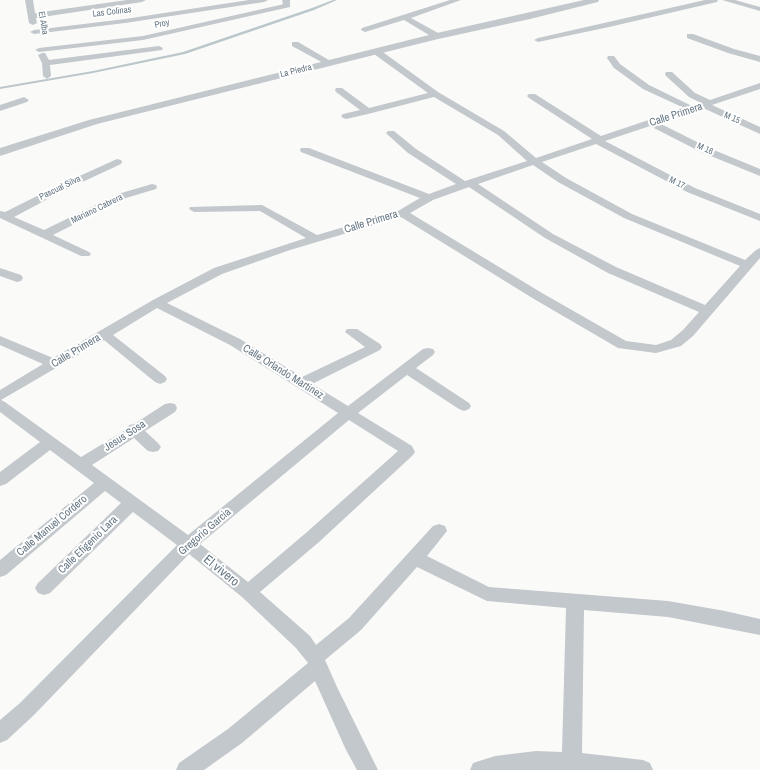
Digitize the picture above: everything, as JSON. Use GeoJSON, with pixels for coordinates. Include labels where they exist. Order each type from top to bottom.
{"type":"FeatureCollection","features":[{"type":"Feature","properties":{"kind":"street","name":"El Alba"},"geometry":{"type":"LineString","coordinates":[[29,0],[37,41],[46,63]]}},
{"type":"Feature","properties":{"kind":"street"},"geometry":{"type":"LineString","coordinates":[[31,16],[142,0]]}},
{"type":"Feature","properties":{"kind":"street","name":"Las Colinas"},"geometry":{"type":"LineString","coordinates":[[37,41],[125,21],[264,0]]}},
{"type":"Feature","properties":{"kind":"street"},"geometry":{"type":"LineString","coordinates":[[365,30],[457,0]]}},
{"type":"Feature","properties":{"kind":"street","name":"La Piedra"},"geometry":{"type":"LineString","coordinates":[[0,152],[94,122],[438,36],[595,0]]}},
{"type":"Feature","properties":{"kind":"street"},"geometry":{"type":"LineString","coordinates":[[538,40],[714,0]]}},
{"type":"Feature","properties":{"kind":"street"},"geometry":{"type":"LineString","coordinates":[[726,0],[760,9]]}},
{"type":"Feature","properties":{"kind":"street","name":"Proy"},"geometry":{"type":"LineString","coordinates":[[37,41],[143,38],[287,2]]}},
{"type":"Feature","properties":{"kind":"street"},"geometry":{"type":"LineString","coordinates":[[404,17],[438,36]]}},
{"type":"Feature","properties":{"kind":"street"},"geometry":{"type":"LineString","coordinates":[[690,36],[731,51],[760,59]]}},
{"type":"Feature","properties":{"kind":"street"},"geometry":{"type":"LineString","coordinates":[[295,44],[330,63]]}},
{"type":"Feature","properties":{"kind":"street"},"geometry":{"type":"LineString","coordinates":[[46,76],[46,63],[159,48]]}},
{"type":"Feature","properties":{"kind":"street"},"geometry":{"type":"LineString","coordinates":[[377,52],[436,94],[501,133],[535,162],[562,180],[628,216],[747,265]]}},
{"type":"Feature","properties":{"kind":"street"},"geometry":{"type":"LineString","coordinates":[[611,58],[617,66],[646,87],[692,109]]}},
{"type":"Feature","properties":{"kind":"street","name":"M 15"},"geometry":{"type":"LineString","coordinates":[[669,74],[692,95],[760,131]]}},
{"type":"Feature","properties":{"kind":"street","name":"Calle Primera"},"geometry":{"type":"LineString","coordinates":[[0,396],[157,303],[222,269],[402,213],[429,198],[467,184],[758,88]]}},
{"type":"Feature","properties":{"kind":"street"},"geometry":{"type":"LineString","coordinates":[[339,90],[368,111]]}},
{"type":"Feature","properties":{"kind":"street"},"geometry":{"type":"LineString","coordinates":[[346,116],[436,94]]}},
{"type":"Feature","properties":{"kind":"street","name":"M 17"},"geometry":{"type":"LineString","coordinates":[[532,96],[599,141],[691,190],[760,218]]}},
{"type":"Feature","properties":{"kind":"street"},"geometry":{"type":"LineString","coordinates":[[0,108],[24,100]]}},
{"type":"Feature","properties":{"kind":"street","name":"M 16"},"geometry":{"type":"LineString","coordinates":[[652,123],[705,150],[760,173]]}},
{"type":"Feature","properties":{"kind":"street"},"geometry":{"type":"LineString","coordinates":[[391,133],[412,151],[561,243],[612,270],[708,311]]}},
{"type":"Feature","properties":{"kind":"street"},"geometry":{"type":"LineString","coordinates":[[305,150],[429,198]]}},
{"type":"Feature","properties":{"kind":"street","name":"Pascual Silva"},"geometry":{"type":"LineString","coordinates":[[2,216],[117,162]]}},
{"type":"Feature","properties":{"kind":"street","name":"Mariano Cabrera"},"geometry":{"type":"LineString","coordinates":[[44,235],[122,196],[152,187]]}},
{"type":"Feature","properties":{"kind":"street"},"geometry":{"type":"LineString","coordinates":[[194,209],[262,208],[316,239]]}},
{"type":"Feature","properties":{"kind":"street"},"geometry":{"type":"LineString","coordinates":[[402,213],[538,296],[623,345],[656,350],[676,343],[688,333],[754,256],[760,252]]}},
{"type":"Feature","properties":{"kind":"street"},"geometry":{"type":"LineString","coordinates":[[2,216],[85,254]]}},
{"type":"Feature","properties":{"kind":"street"},"geometry":{"type":"LineString","coordinates":[[0,272],[17,278]]}},
{"type":"Feature","properties":{"kind":"street","name":"Calle Orlando Martinez"},"geometry":{"type":"LineString","coordinates":[[157,303],[235,342],[302,382],[348,413],[406,448],[407,452],[313,537],[248,592]]}},
{"type":"Feature","properties":{"kind":"street"},"geometry":{"type":"LineString","coordinates":[[302,382],[375,347],[352,332]]}},
{"type":"Feature","properties":{"kind":"street"},"geometry":{"type":"LineString","coordinates":[[104,334],[160,379]]}},
{"type":"Feature","properties":{"kind":"street"},"geometry":{"type":"LineString","coordinates":[[0,340],[54,364]]}},
{"type":"Feature","properties":{"kind":"street","name":"Gregorio Garcia"},"geometry":{"type":"LineString","coordinates":[[0,733],[27,709],[188,544],[348,413],[428,352]]}},
{"type":"Feature","properties":{"kind":"street"},"geometry":{"type":"LineString","coordinates":[[407,368],[464,406]]}},
{"type":"Feature","properties":{"kind":"street","name":"El vivero"},"geometry":{"type":"LineString","coordinates":[[0,405],[188,544],[248,592],[303,642],[317,662],[353,743],[368,770]]}},
{"type":"Feature","properties":{"kind":"street","name":"Jesus Sosa"},"geometry":{"type":"LineString","coordinates":[[81,465],[134,429],[170,408]]}},
{"type":"Feature","properties":{"kind":"street"},"geometry":{"type":"LineString","coordinates":[[134,429],[153,447]]}},
{"type":"Feature","properties":{"kind":"street"},"geometry":{"type":"LineString","coordinates":[[0,480],[50,442]]}},
{"type":"Feature","properties":{"kind":"street","name":"Calle Manuel Cordero"},"geometry":{"type":"LineString","coordinates":[[0,570],[105,482]]}},
{"type":"Feature","properties":{"kind":"street","name":"Calle Efigenio Lara"},"geometry":{"type":"LineString","coordinates":[[44,588],[132,503]]}},
{"type":"Feature","properties":{"kind":"street"},"geometry":{"type":"LineString","coordinates":[[186,770],[235,736],[317,662],[355,624],[439,531]]}},
{"type":"Feature","properties":{"kind":"street"},"geometry":{"type":"LineString","coordinates":[[416,558],[487,594],[668,609],[760,627]]}},
{"type":"Feature","properties":{"kind":"street"},"geometry":{"type":"LineString","coordinates":[[572,762],[575,601]]}},
{"type":"Feature","properties":{"kind":"street"},"geometry":{"type":"LineString","coordinates":[[480,770],[495,766],[536,766],[572,762],[643,770]]}},
{"type":"Feature","properties":{"kind":"waterway"},"geometry":{"type":"LineString","coordinates":[[0,88],[93,72],[184,53],[336,0]]}}]}
